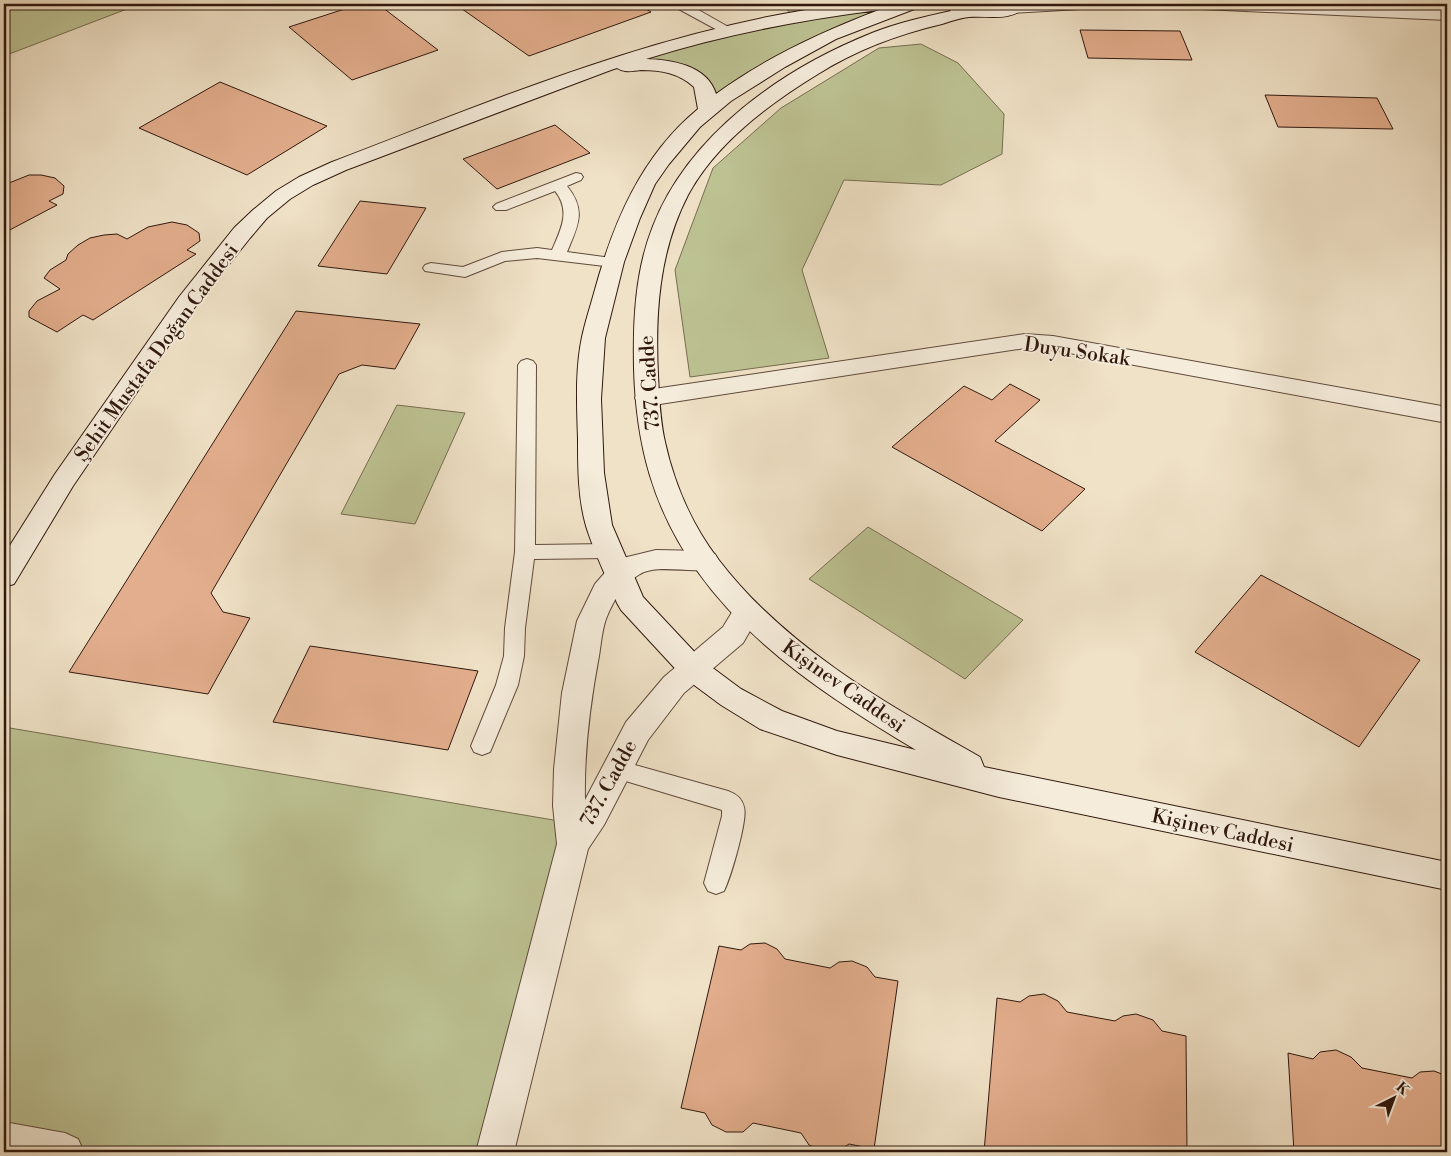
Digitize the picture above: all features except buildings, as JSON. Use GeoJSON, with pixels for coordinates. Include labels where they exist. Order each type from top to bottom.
{"type":"FeatureCollection","features":[{"type":"Feature","properties":{"kind":"street","name":"Şehit Mustafa Doğan Caddesi"},"geometry":{"type":"LineString","coordinates":[[4,577],[64,480],[187,302],[242,233],[260,214],[291,190],[339,166],[596,68],[653,49],[782,17],[893,4]]}},
{"type":"Feature","properties":{"kind":"street"},"geometry":{"type":"LineString","coordinates":[[614,563],[599,525],[591,473],[589,399],[593,338],[613,262],[628,218],[645,184],[676,141],[708,110],[750,79],[804,48],[859,22],[911,4]]}},
{"type":"Feature","properties":{"kind":"street","name":"737. Cadde"},"geometry":{"type":"LineString","coordinates":[[951,4],[972,11],[989,13],[1014,6],[1080,4]]}},
{"type":"Feature","properties":{"kind":"street"},"geometry":{"type":"LineString","coordinates":[[1202,4],[1447,15]]}},
{"type":"Feature","properties":{"kind":"street","name":"737. Cadde"},"geometry":{"type":"LineString","coordinates":[[573,844],[593,815],[637,731],[674,685],[733,635],[748,612],[705,561],[684,525],[666,484],[653,444],[647,398],[644,339],[648,287],[654,255],[665,222],[680,193],[711,151],[750,112],[773,94],[828,61],[881,36],[972,11]]}},
{"type":"Feature","properties":{"kind":"street","name":"Şehit Mustafa Doğan Caddesi"},"geometry":{"type":"LineString","coordinates":[[596,68],[637,64],[666,66],[686,73],[701,83],[706,94],[708,110]]}},
{"type":"Feature","properties":{"kind":"street","name":"Duyu Sokak"},"geometry":{"type":"LineString","coordinates":[[647,398],[1025,341],[1053,343],[1447,415]]}},
{"type":"Feature","properties":{"kind":"street","name":"737. Cadde"},"geometry":{"type":"LineString","coordinates":[[495,1152],[573,844],[569,806],[569,769],[577,693],[591,621],[605,592],[614,563],[633,565],[656,560],[705,561]]}},
{"type":"Feature","properties":{"kind":"street","name":"Kişinev Caddesi"},"geometry":{"type":"LineString","coordinates":[[614,563],[631,603],[692,668],[732,697],[771,720],[837,743],[999,784],[1447,876]]}},
{"type":"Feature","properties":{"kind":"street","name":"Kişinev Caddesi"},"geometry":{"type":"LineString","coordinates":[[748,612],[789,651],[875,712],[999,784]]}},
{"type":"Feature","properties":{"kind":"street"},"geometry":{"type":"LineString","coordinates":[[4,1141],[65,1152]]}},
{"type":"Feature","properties":{"kind":"lane"},"geometry":{"type":"LineString","coordinates":[[679,4],[726,30]]}},
{"type":"Feature","properties":{"kind":"lane"},"geometry":{"type":"LineString","coordinates":[[501,207],[576,177]]}},
{"type":"Feature","properties":{"kind":"lane"},"geometry":{"type":"LineString","coordinates":[[558,184],[570,197],[573,209],[572,219],[558,255]]}},
{"type":"Feature","properties":{"kind":"lane"},"geometry":{"type":"LineString","coordinates":[[431,268],[465,272],[513,255],[537,253],[613,262]]}},
{"type":"Feature","properties":{"kind":"lane"},"geometry":{"type":"LineString","coordinates":[[482,746],[507,685],[514,656],[515,628],[525,552],[526,365]]}},
{"type":"Feature","properties":{"kind":"lane"},"geometry":{"type":"LineString","coordinates":[[525,552],[614,563]]}},
{"type":"Feature","properties":{"kind":"lane"},"geometry":{"type":"LineString","coordinates":[[617,769],[728,801],[734,808],[734,816],[716,882]]}},
{"type":"Feature","properties":{"kind":"green space"},"geometry":{"type":"Polygon","coordinates":[[[4,4],[140,4],[4,56],[4,4]]]}},
{"type":"Feature","properties":{"kind":"green space"},"geometry":{"type":"Polygon","coordinates":[[[780,4],[911,4],[859,23],[708,110],[686,73],[637,64],[653,49],[793,15],[780,4]]]}},
{"type":"Feature","properties":{"kind":"green space"},"geometry":{"type":"Polygon","coordinates":[[[1202,4],[1447,4],[1447,15],[1202,4]]]}},
{"type":"Feature","properties":{"kind":"green space"},"geometry":{"type":"Polygon","coordinates":[[[921,44],[958,63],[1004,114],[1002,154],[941,185],[844,180],[802,270],[829,358],[690,377],[675,270],[713,168],[781,108],[879,48],[921,44]]]}},
{"type":"Feature","properties":{"kind":"green space"},"geometry":{"type":"Polygon","coordinates":[[[397,405],[465,413],[415,524],[341,514],[397,405]]]}},
{"type":"Feature","properties":{"kind":"green space"},"geometry":{"type":"Polygon","coordinates":[[[868,527],[1023,620],[965,679],[809,579],[868,527]]]}},
{"type":"Feature","properties":{"kind":"green space"},"geometry":{"type":"Polygon","coordinates":[[[4,727],[571,823],[573,844],[495,1152],[4,1152],[4,727]]]}}]}
